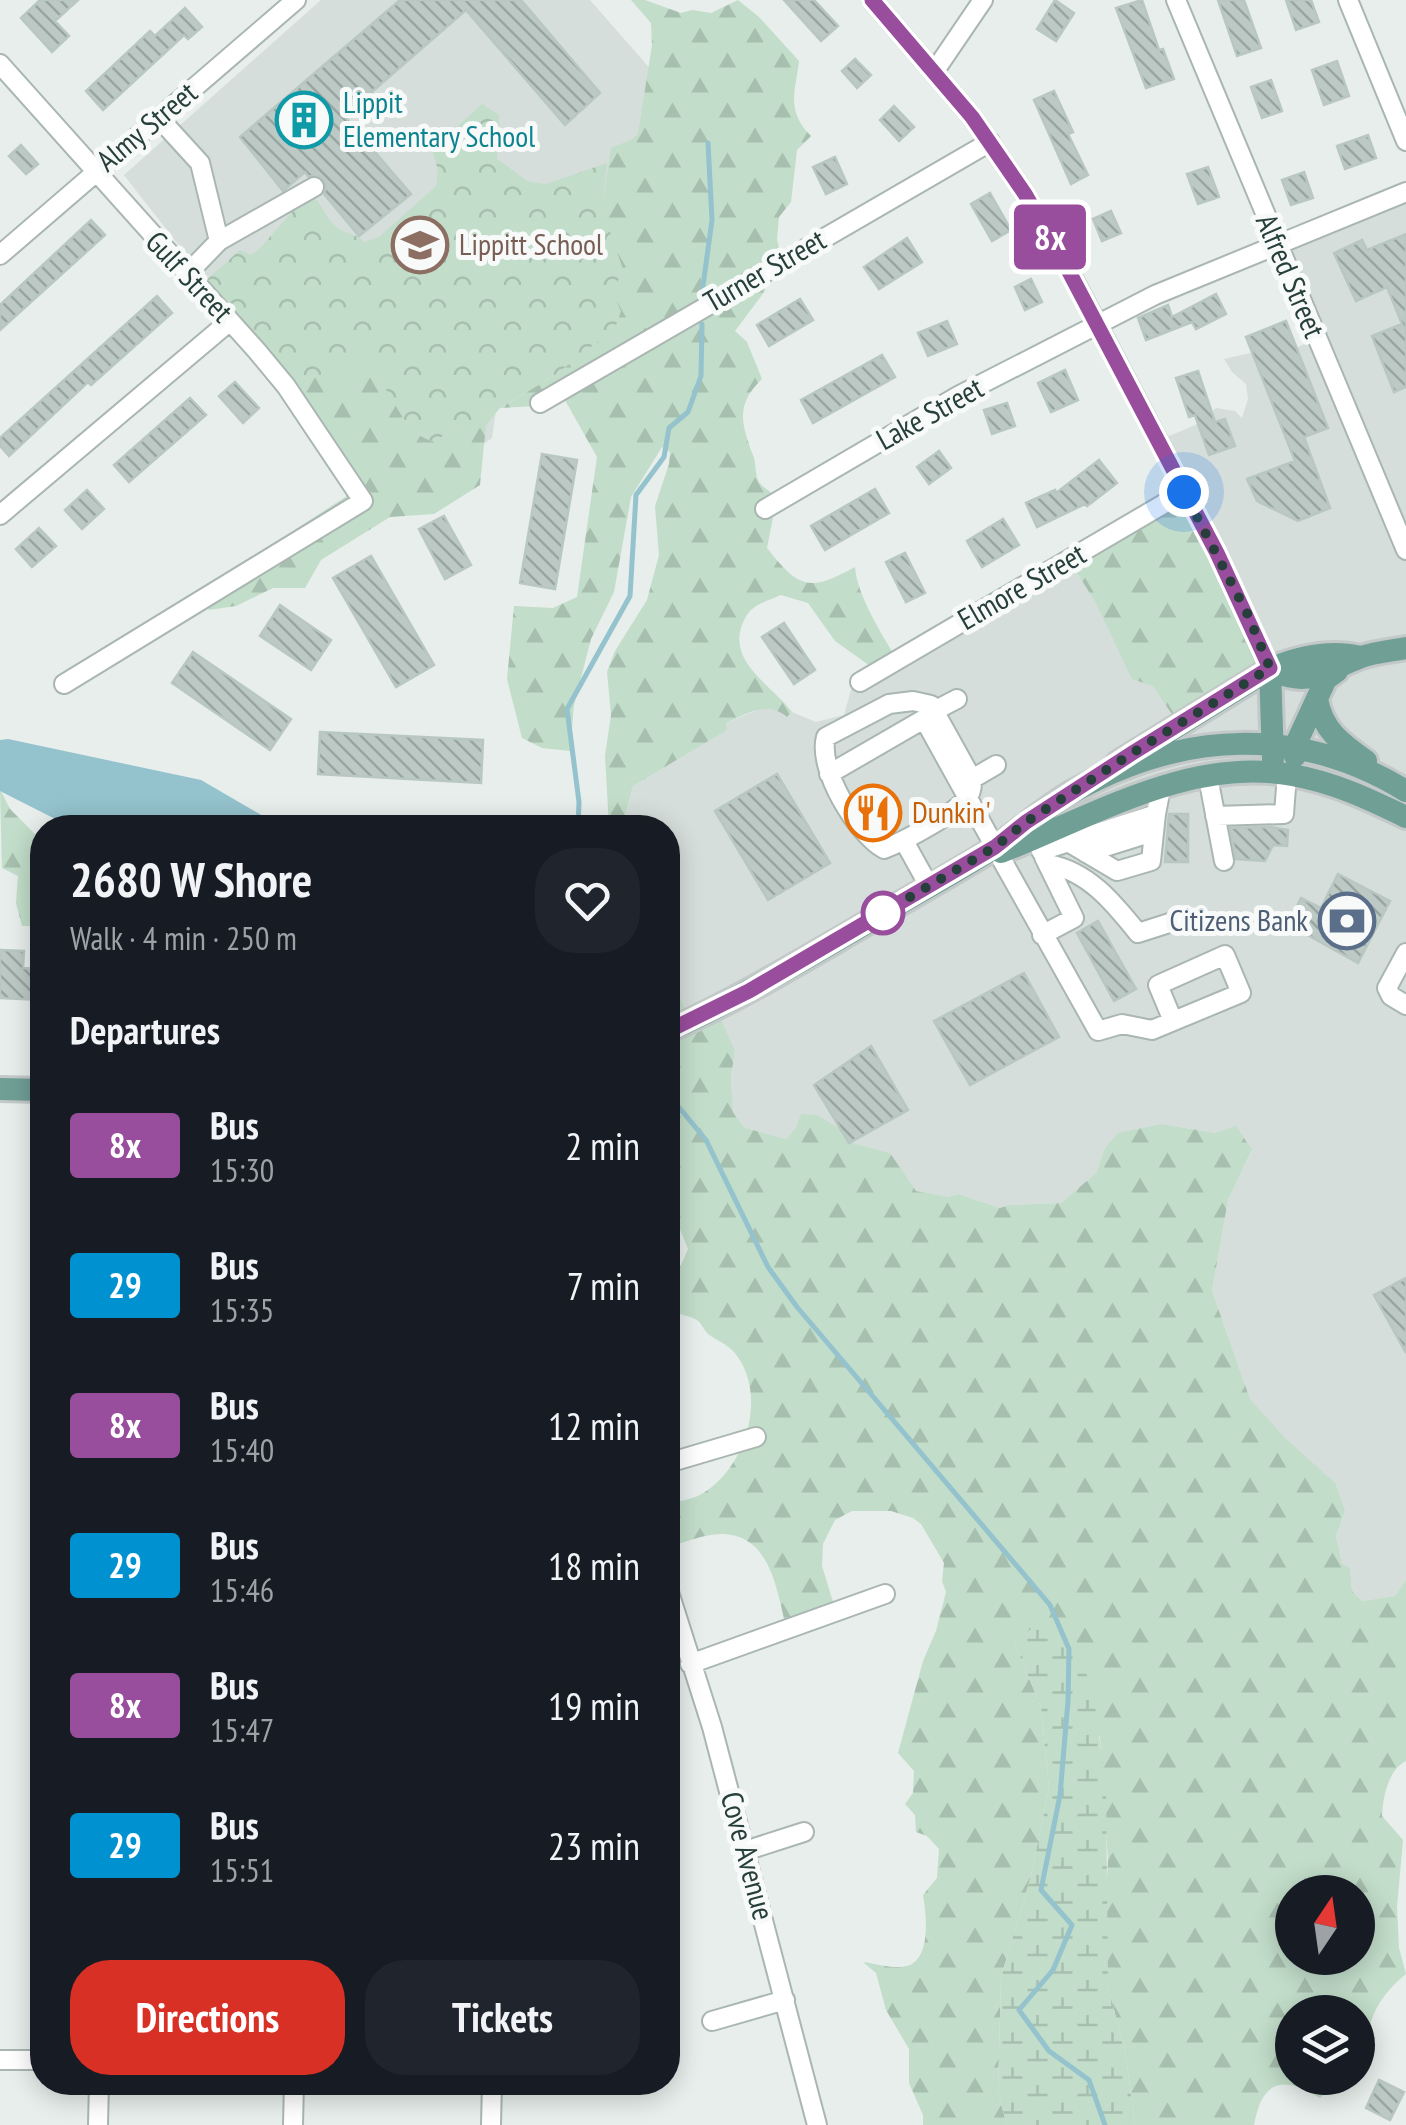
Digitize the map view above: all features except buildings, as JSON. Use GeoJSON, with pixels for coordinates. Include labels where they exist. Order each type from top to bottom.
{"type":"FeatureCollection","features":[{"type":"Feature","properties":{"kind":"main road"},"geometry":{"type":"LineString","coordinates":[[1284,744],[1326,680],[1351,662],[1406,648]]}},
{"type":"Feature","properties":{"kind":"main road"},"geometry":{"type":"LineString","coordinates":[[680,1025],[749,991],[951,872],[996,850],[1026,822],[1270,668],[1330,654],[1351,662]]}},
{"type":"Feature","properties":{"kind":"main road"},"geometry":{"type":"LineString","coordinates":[[1270,668],[1284,744],[1284,774]]}},
{"type":"Feature","properties":{"kind":"main road"},"geometry":{"type":"LineString","coordinates":[[1317,699],[1320,716],[1334,737],[1401,788]]}},
{"type":"Feature","properties":{"kind":"main road"},"geometry":{"type":"LineString","coordinates":[[1084,787],[1155,758],[1234,742],[1284,744],[1401,788]]}},
{"type":"Feature","properties":{"kind":"main road"},"geometry":{"type":"LineString","coordinates":[[996,850],[1042,851],[1063,834],[1161,788],[1208,776],[1284,774],[1359,794],[1406,817]]}},
{"type":"Feature","properties":{"kind":"main road"},"geometry":{"type":"LineString","coordinates":[[0,1090],[30,1090]]}},
{"type":"Feature","properties":{"kind":"street","name":"Almy Street"},"geometry":{"type":"LineString","coordinates":[[0,255],[296,0]]}},
{"type":"Feature","properties":{"kind":"street"},"geometry":{"type":"LineString","coordinates":[[872,0],[990,142],[1052,240],[1247,613],[1270,668]]}},
{"type":"Feature","properties":{"kind":"street"},"geometry":{"type":"LineString","coordinates":[[934,72],[983,0]]}},
{"type":"Feature","properties":{"kind":"street","name":"Alfred Street"},"geometry":{"type":"LineString","coordinates":[[1176,0],[1406,550]]}},
{"type":"Feature","properties":{"kind":"street"},"geometry":{"type":"LineString","coordinates":[[1348,0],[1406,141]]}},
{"type":"Feature","properties":{"kind":"street","name":"Gulf Street"},"geometry":{"type":"LineString","coordinates":[[0,64],[286,386],[363,501],[64,684]]}},
{"type":"Feature","properties":{"kind":"street"},"geometry":{"type":"LineString","coordinates":[[158,117],[200,163],[219,241]]}},
{"type":"Feature","properties":{"kind":"street","name":"Turner Street"},"geometry":{"type":"LineString","coordinates":[[540,403],[990,142]]}},
{"type":"Feature","properties":{"kind":"street"},"geometry":{"type":"LineString","coordinates":[[187,274],[219,241],[314,187]]}},
{"type":"Feature","properties":{"kind":"street","name":"Lake Street"},"geometry":{"type":"LineString","coordinates":[[765,509],[958,396],[1155,295],[1406,192]]}},
{"type":"Feature","properties":{"kind":"street"},"geometry":{"type":"LineString","coordinates":[[0,515],[230,322]]}},
{"type":"Feature","properties":{"kind":"street","name":"Elmore Street"},"geometry":{"type":"LineString","coordinates":[[860,682],[1184,492]]}},
{"type":"Feature","properties":{"kind":"street"},"geometry":{"type":"LineString","coordinates":[[934,711],[957,699]]}},
{"type":"Feature","properties":{"kind":"street"},"geometry":{"type":"LineString","coordinates":[[996,765],[970,788],[904,842],[884,849],[868,840],[828,774],[823,749],[826,738],[889,704],[922,701],[934,711],[970,788],[996,850],[1098,1031],[1122,1024],[1152,1030],[1173,1022],[1241,994],[1225,955],[1158,985],[1173,1022]]}},
{"type":"Feature","properties":{"kind":"street"},"geometry":{"type":"LineString","coordinates":[[828,774],[924,719],[970,788]]}},
{"type":"Feature","properties":{"kind":"street"},"geometry":{"type":"LineString","coordinates":[[1214,816],[1284,814],[1284,774]]}},
{"type":"Feature","properties":{"kind":"street"},"geometry":{"type":"LineString","coordinates":[[1208,776],[1224,861]]}},
{"type":"Feature","properties":{"kind":"street"},"geometry":{"type":"LineString","coordinates":[[1063,834],[1117,871],[1150,861],[1161,788]]}},
{"type":"Feature","properties":{"kind":"street"},"geometry":{"type":"LineString","coordinates":[[1063,834],[1154,823]]}},
{"type":"Feature","properties":{"kind":"street"},"geometry":{"type":"LineString","coordinates":[[1086,853],[1154,823]]}},
{"type":"Feature","properties":{"kind":"street"},"geometry":{"type":"LineString","coordinates":[[904,842],[929,886]]}},
{"type":"Feature","properties":{"kind":"street"},"geometry":{"type":"LineString","coordinates":[[1042,851],[1074,918],[1042,934]]}},
{"type":"Feature","properties":{"kind":"street"},"geometry":{"type":"LineString","coordinates":[[1042,851],[1112,901],[1138,933],[1185,918]]}},
{"type":"Feature","properties":{"kind":"street"},"geometry":{"type":"LineString","coordinates":[[1406,953],[1387,988],[1391,996],[1406,1006]]}},
{"type":"Feature","properties":{"kind":"street"},"geometry":{"type":"LineString","coordinates":[[680,1459],[756,1436]]}},
{"type":"Feature","properties":{"kind":"street"},"geometry":{"type":"LineString","coordinates":[[690,1664],[885,1594]]}},
{"type":"Feature","properties":{"kind":"street","name":"Cove Avenue"},"geometry":{"type":"LineString","coordinates":[[680,1643],[712,1726],[817,2125]]}},
{"type":"Feature","properties":{"kind":"street"},"geometry":{"type":"LineString","coordinates":[[745,1850],[804,1832]]}},
{"type":"Feature","properties":{"kind":"street"},"geometry":{"type":"LineString","coordinates":[[712,2021],[785,2000]]}},
{"type":"Feature","properties":{"kind":"street"},"geometry":{"type":"LineString","coordinates":[[0,2060],[30,2060]]}},
{"type":"Feature","properties":{"kind":"street"},"geometry":{"type":"LineString","coordinates":[[98,2125],[99,2095]]}},
{"type":"Feature","properties":{"kind":"street"},"geometry":{"type":"LineString","coordinates":[[293,2125],[294,2095]]}},
{"type":"Feature","properties":{"kind":"street"},"geometry":{"type":"LineString","coordinates":[[491,2125],[492,2095]]}},
{"type":"Feature","properties":{"kind":"shaded area","name":"Lippitt School"},"geometry":{"type":"Polygon","coordinates":[[[321,0],[590,0],[674,96],[657,314],[496,410],[492,438],[388,513],[124,175],[321,0]]]}},
{"type":"Feature","properties":{"kind":"shaded area"},"geometry":{"type":"Polygon","coordinates":[[[1406,189],[1406,1580],[1395,1596],[1362,1601],[1352,1591],[1350,1569],[1342,1565],[1336,1536],[1345,1511],[1250,1399],[1212,1291],[1228,1200],[1252,1151],[1215,1133],[1162,1124],[1105,1148],[1096,1173],[1061,1203],[1000,1208],[958,1194],[948,1197],[915,1191],[890,1153],[853,1143],[845,1132],[796,1128],[786,1139],[745,1128],[733,1112],[731,1077],[735,1051],[691,1023],[680,997],[680,815],[625,815],[633,786],[726,730],[726,723],[762,708],[779,710],[787,717],[792,712],[816,722],[844,715],[852,686],[1069,561],[1178,722],[1274,679],[1160,440],[1195,425],[1216,408],[1235,411],[1242,418],[1248,399],[1246,384],[1224,359],[1255,352],[1279,356],[1317,338],[1278,245],[1406,189]]]}},
{"type":"Feature","properties":{"kind":"green space"},"geometry":{"type":"Polygon","coordinates":[[[631,0],[645,0],[681,13],[711,13],[738,0],[799,61],[795,110],[811,136],[797,150],[791,202],[779,217],[777,240],[782,259],[766,271],[765,291],[735,331],[747,342],[762,379],[747,399],[744,427],[758,480],[777,497],[767,548],[788,572],[806,582],[827,580],[855,567],[865,602],[896,658],[873,668],[835,641],[808,603],[781,595],[756,606],[741,628],[742,652],[755,674],[792,712],[787,717],[772,710],[757,710],[726,723],[727,730],[633,786],[625,815],[608,815],[605,756],[611,715],[607,672],[615,651],[647,600],[659,555],[655,506],[670,452],[662,447],[631,497],[614,592],[591,639],[574,705],[570,751],[542,748],[522,738],[507,679],[514,606],[553,608],[577,597],[597,457],[561,393],[538,406],[500,408],[555,375],[615,328],[614,296],[622,267],[602,208],[611,148],[638,134],[652,45],[651,23],[631,0]]]}},
{"type":"Feature","properties":{"kind":"green space"},"geometry":{"type":"Polygon","coordinates":[[[482,104],[499,115],[497,159],[529,182],[546,184],[607,163],[602,208],[622,267],[614,296],[621,311],[615,328],[555,375],[500,408],[486,425],[466,430],[465,427],[431,441],[411,431],[371,364],[285,382],[201,285],[240,250],[251,255],[260,248],[309,193],[338,229],[364,242],[379,237],[436,186],[438,170],[432,150],[482,104]]]}},
{"type":"Feature","properties":{"kind":"green space"},"geometry":{"type":"Polygon","coordinates":[[[371,364],[411,431],[431,441],[466,427],[486,425],[480,485],[434,514],[390,517],[321,560],[305,588],[273,588],[236,606],[209,610],[199,592],[353,492],[285,382],[371,364]]]}},
{"type":"Feature","properties":{"kind":"green space"},"geometry":{"type":"Polygon","coordinates":[[[1182,493],[1275,674],[1177,722],[1153,686],[1132,679],[1095,601],[1069,561],[1182,493]]]}},
{"type":"Feature","properties":{"kind":"green space"},"geometry":{"type":"Polygon","coordinates":[[[0,789],[10,809],[30,829],[30,926],[22,926],[16,903],[18,876],[2,868],[0,789]]]}},
{"type":"Feature","properties":{"kind":"green space"},"geometry":{"type":"Polygon","coordinates":[[[680,997],[691,1023],[718,1013],[735,1051],[731,1077],[733,1112],[745,1128],[786,1139],[801,1114],[817,1115],[845,1132],[853,1143],[890,1153],[916,1191],[948,1197],[958,1194],[1000,1208],[1061,1203],[1096,1173],[1105,1148],[1118,1133],[1162,1124],[1215,1133],[1236,1126],[1252,1150],[1228,1200],[1212,1291],[1250,1399],[1284,1437],[1335,1483],[1345,1511],[1336,1536],[1342,1564],[1350,1568],[1352,1591],[1362,1601],[1395,1596],[1406,1580],[1406,1761],[1391,1777],[1382,1816],[1403,1840],[1397,1907],[1399,1948],[1406,1974],[1388,1991],[1375,2012],[1375,1995],[1275,1995],[1275,2087],[1262,2099],[1254,2125],[1135,2125],[1126,2057],[1108,1986],[1108,1860],[1100,1737],[1014,1642],[1041,1707],[1049,1789],[1031,1876],[1001,1977],[998,2093],[1007,2125],[923,2125],[923,2115],[909,2083],[909,2049],[886,2010],[876,1973],[863,1962],[907,1966],[918,1958],[925,1942],[923,1895],[937,1878],[939,1849],[927,1836],[916,1832],[915,1815],[905,1804],[913,1793],[914,1771],[898,1753],[946,1592],[942,1581],[944,1563],[921,1524],[913,1518],[891,1511],[852,1511],[835,1520],[823,1544],[822,1566],[837,1615],[788,1634],[770,1569],[752,1544],[721,1534],[680,1543],[680,1501],[698,1496],[729,1470],[740,1451],[751,1410],[745,1369],[734,1352],[708,1334],[698,1321],[680,1314],[680,1267],[688,1249],[680,1229],[680,997]]]}},
{"type":"Feature","properties":{"kind":"green space"},"geometry":{"type":"Polygon","coordinates":[[[1039,1623],[1075,1645],[1093,1691],[1106,1787],[1108,1986],[1126,2057],[1135,2125],[1007,2125],[998,2093],[1001,1977],[1031,1876],[1049,1789],[1041,1707],[1014,1642],[1039,1623]]]}},
{"type":"Feature","properties":{"kind":"water"},"geometry":{"type":"Polygon","coordinates":[[[0,740],[201,780],[261,815],[47,815],[0,791],[0,740]]]}},
{"type":"Feature","properties":{"kind":"waterway"},"geometry":{"type":"LineString","coordinates":[[702,293],[712,220],[708,143]]}},
{"type":"Feature","properties":{"kind":"waterway"},"geometry":{"type":"LineString","coordinates":[[578,815],[567,709],[630,596],[636,495],[664,457],[669,428],[688,412],[701,376],[702,324]]}},
{"type":"Feature","properties":{"kind":"waterway"},"geometry":{"type":"LineString","coordinates":[[680,1109],[706,1140],[768,1267],[797,1307],[1050,1605],[1069,1649],[1060,1795],[1041,1890],[1072,1925],[1053,1970],[1019,2010],[1049,2051],[1089,2080],[1105,2125]]}},
{"type":"Feature","properties":{"kind":"bus line","name":"8x"},"geometry":{"type":"LineString","coordinates":[[680,1025],[749,991],[995,847],[1070,793],[1270,668],[1217,553],[1025,194],[972,117],[872,0]]}},
{"type":"Feature","properties":{"kind":"place","name":"Lippit Elementary School"},"geometry":{"type":"Point","coordinates":[304,120]}},
{"type":"Feature","properties":{"kind":"place","name":"Lippitt School"},"geometry":{"type":"Point","coordinates":[420,245]}},
{"type":"Feature","properties":{"kind":"place","name":"Dunkin'"},"geometry":{"type":"Point","coordinates":[873,813]}},
{"type":"Feature","properties":{"kind":"place","name":"Citizens Bank"},"geometry":{"type":"Point","coordinates":[1347,921]}},
{"type":"Feature","properties":{"kind":"route"},"geometry":{"type":"LineString","coordinates":[[883,913],[995,847],[1070,793],[1270,668],[1247,613],[1184,492]]}}]}
